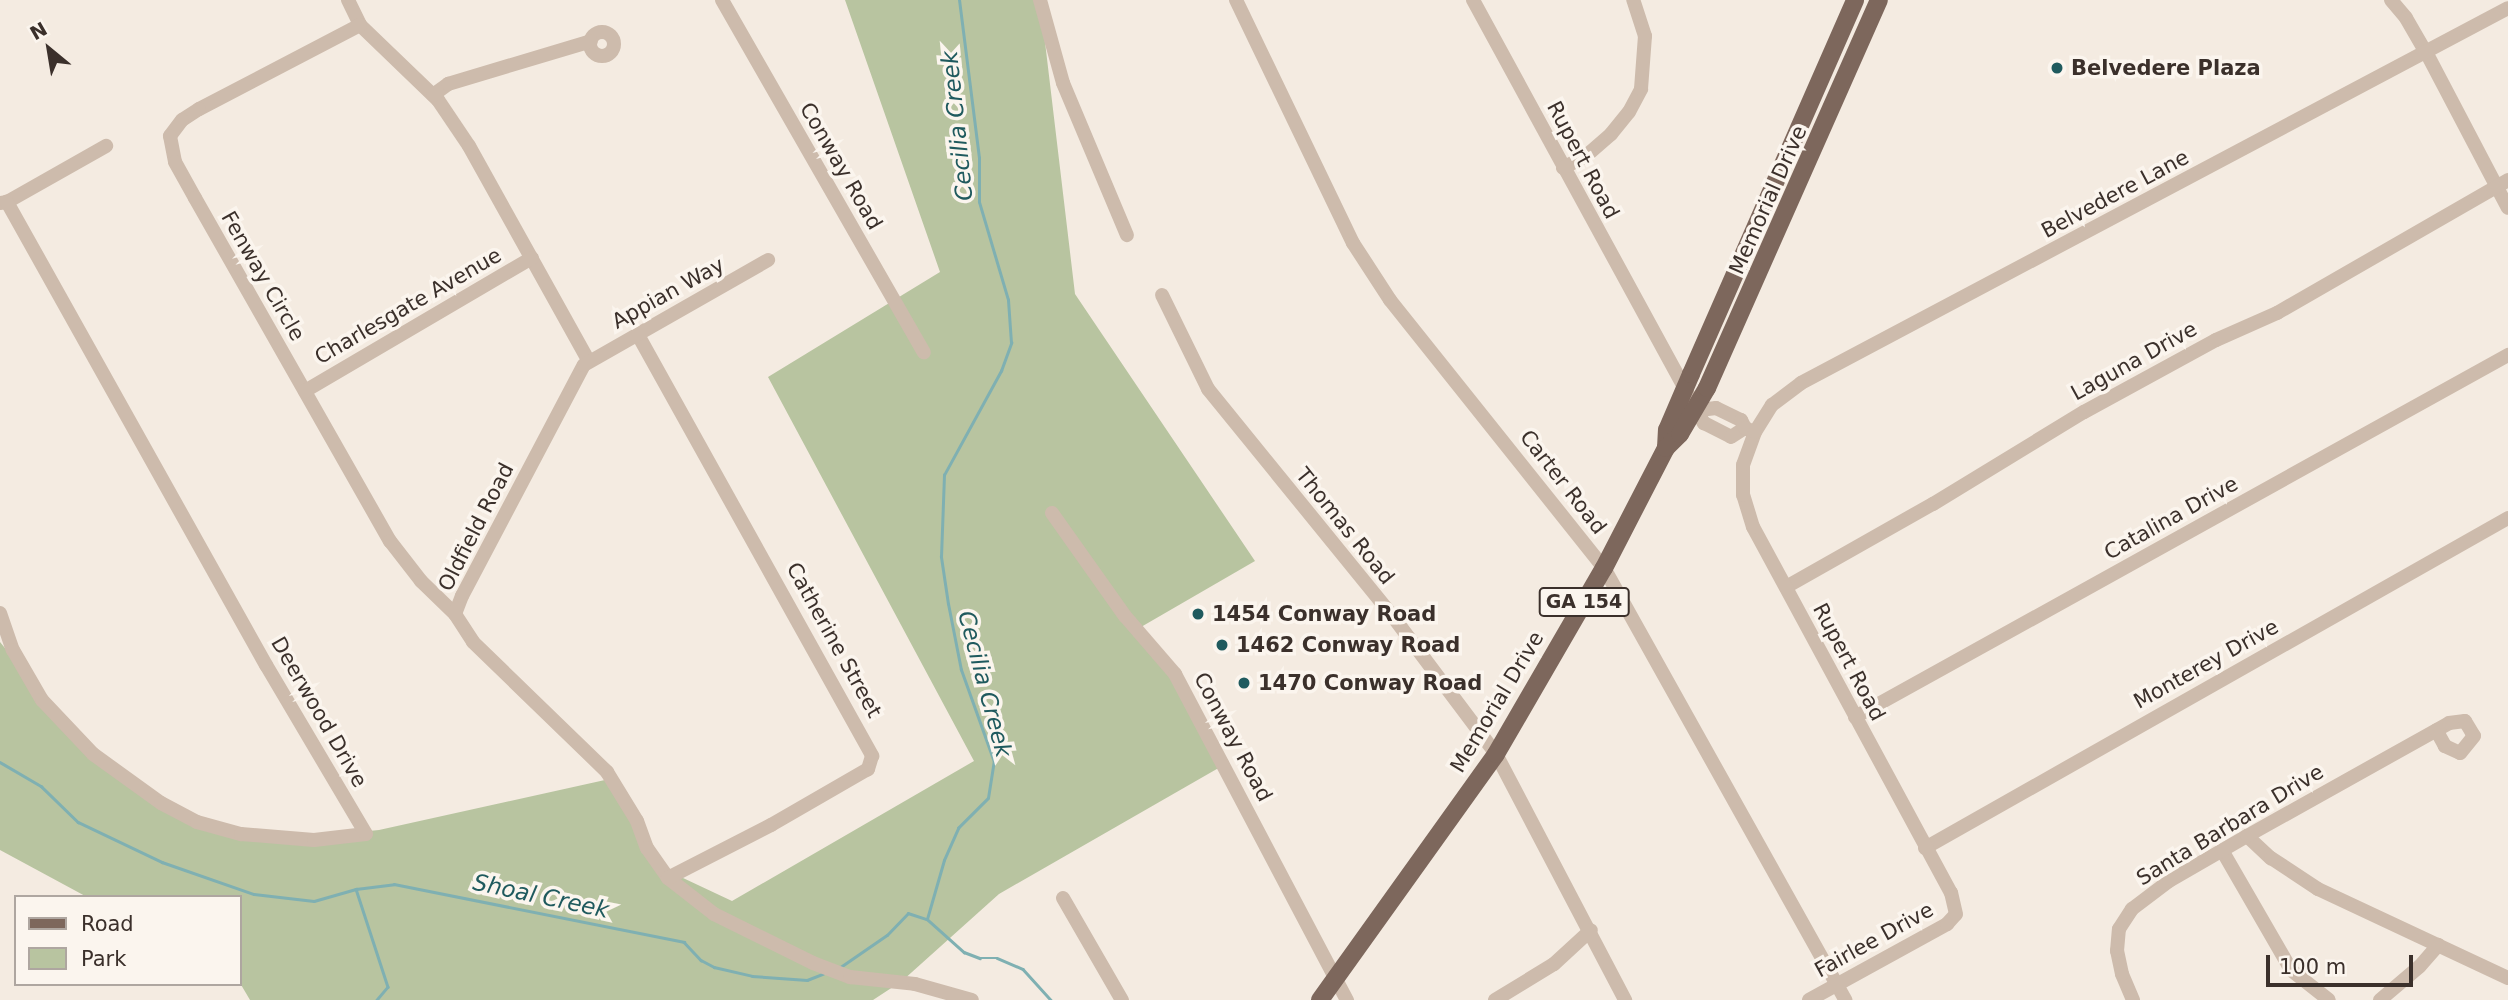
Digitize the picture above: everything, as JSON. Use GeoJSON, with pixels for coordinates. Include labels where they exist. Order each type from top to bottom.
{"type":"FeatureCollection","features":[{"type":"Feature","properties":{"kind":"main road","name":"Memorial Drive"},"geometry":{"type":"LineString","coordinates":[[1666,448],[1668,430],[1855,0]]}},
{"type":"Feature","properties":{"kind":"main road","name":"Memorial Drive"},"geometry":{"type":"LineString","coordinates":[[1320,1000],[1496,754],[1604,568],[1666,448],[1680,434],[1698,408],[1745,308],[1879,0]]}},
{"type":"Feature","properties":{"kind":"street"},"geometry":{"type":"LineString","coordinates":[[348,0],[360,25],[433,95],[469,146],[588,360]]}},
{"type":"Feature","properties":{"kind":"street","name":"Conway Road"},"geometry":{"type":"LineString","coordinates":[[722,0],[924,352]]}},
{"type":"Feature","properties":{"kind":"street"},"geometry":{"type":"LineString","coordinates":[[1040,0],[1063,83],[1127,235]]}},
{"type":"Feature","properties":{"kind":"street","name":"Carter Road"},"geometry":{"type":"LineString","coordinates":[[1236,0],[1353,243],[1390,300],[1604,568],[1845,1000]]}},
{"type":"Feature","properties":{"kind":"street","name":"Rupert Road"},"geometry":{"type":"LineString","coordinates":[[1474,0],[1704,423],[1731,437],[1750,430]]}},
{"type":"Feature","properties":{"kind":"street"},"geometry":{"type":"LineString","coordinates":[[1563,168],[1587,155],[1611,134],[1629,112],[1641,89],[1645,36],[1633,0]]}},
{"type":"Feature","properties":{"kind":"street"},"geometry":{"type":"LineString","coordinates":[[2391,0],[2406,18],[2502,183],[2508,208]]}},
{"type":"Feature","properties":{"kind":"street","name":"Belvedere Lane"},"geometry":{"type":"LineString","coordinates":[[1750,430],[1772,405],[1801,383],[2508,8]]}},
{"type":"Feature","properties":{"kind":"street","name":"Fenway Circle"},"geometry":{"type":"LineString","coordinates":[[360,25],[199,109],[182,120],[170,136],[175,162],[390,541],[421,581],[455,614]]}},
{"type":"Feature","properties":{"kind":"street"},"geometry":{"type":"LineString","coordinates":[[433,95],[448,84],[591,41]]}},
{"type":"Feature","properties":{"kind":"street"},"geometry":{"type":"LineString","coordinates":[[4,202],[106,146]]}},
{"type":"Feature","properties":{"kind":"street","name":"Laguna Drive"},"geometry":{"type":"LineString","coordinates":[[1786,587],[1933,504],[2084,412],[2217,340],[2277,313],[2502,183]]}},
{"type":"Feature","properties":{"kind":"street","name":"Deerwood Drive"},"geometry":{"type":"LineString","coordinates":[[0,613],[13,650],[42,700],[93,754],[161,803],[197,821],[241,834],[314,840],[366,834],[4,202]]}},
{"type":"Feature","properties":{"kind":"street","name":"Charlesgate Avenue"},"geometry":{"type":"LineString","coordinates":[[305,391],[532,258]]}},
{"type":"Feature","properties":{"kind":"street","name":"Appian Way"},"geometry":{"type":"LineString","coordinates":[[588,360],[638,335],[768,260]]}},
{"type":"Feature","properties":{"kind":"street","name":"Thomas Road"},"geometry":{"type":"LineString","coordinates":[[1162,295],[1208,389],[1394,618],[1496,754],[1591,930],[1625,1000]]}},
{"type":"Feature","properties":{"kind":"street","name":"Catherine Street"},"geometry":{"type":"LineString","coordinates":[[638,335],[872,756],[868,769],[771,825],[668,878]]}},
{"type":"Feature","properties":{"kind":"street","name":"Catalina Drive"},"geometry":{"type":"LineString","coordinates":[[1855,717],[2508,355]]}},
{"type":"Feature","properties":{"kind":"street","name":"Oldfield Road"},"geometry":{"type":"LineString","coordinates":[[588,360],[462,596],[455,614],[473,642],[492,662],[607,772],[637,821],[647,848],[668,878],[714,914],[752,935],[840,974],[871,982],[915,984],[972,1000]]}},
{"type":"Feature","properties":{"kind":"street","name":"Rupert Road"},"geometry":{"type":"LineString","coordinates":[[1750,430],[1743,466],[1743,495],[1753,527],[1951,893],[1956,914]]}},
{"type":"Feature","properties":{"kind":"street","name":"Conway Road"},"geometry":{"type":"LineString","coordinates":[[1052,513],[1125,616],[1175,674],[1347,1000]]}},
{"type":"Feature","properties":{"kind":"street","name":"Monterey Drive"},"geometry":{"type":"LineString","coordinates":[[1925,848],[2508,518]]}},
{"type":"Feature","properties":{"kind":"street","name":"Santa Barbara Drive"},"geometry":{"type":"LineString","coordinates":[[2133,1000],[2119,963],[2119,929],[2132,909],[2247,836],[2436,730]]}},
{"type":"Feature","properties":{"kind":"street"},"geometry":{"type":"LineString","coordinates":[[2247,836],[2272,858],[2318,889],[2508,978]]}},
{"type":"Feature","properties":{"kind":"street"},"geometry":{"type":"LineString","coordinates":[[2223,852],[2291,970],[2329,1000]]}},
{"type":"Feature","properties":{"kind":"street"},"geometry":{"type":"LineString","coordinates":[[1063,898],[1122,1000]]}},
{"type":"Feature","properties":{"kind":"street","name":"Fairlee Drive"},"geometry":{"type":"LineString","coordinates":[[1809,1000],[1947,924],[1956,914]]}},
{"type":"Feature","properties":{"kind":"street"},"geometry":{"type":"LineString","coordinates":[[1495,1000],[1554,964],[1591,930]]}},
{"type":"Feature","properties":{"kind":"street"},"geometry":{"type":"LineString","coordinates":[[2380,1000],[2420,966],[2438,945]]}},
{"type":"Feature","properties":{"kind":"green space"},"geometry":{"type":"Polygon","coordinates":[[[845,0],[1040,0],[1075,294],[1255,561],[1141,627],[1229,762],[999,894],[902,981],[873,1000],[250,1000],[242,986],[242,895],[83,895],[0,850],[0,642],[90,753],[193,821],[289,839],[379,830],[614,778],[666,870],[732,901],[974,761],[768,377],[940,272],[845,0]]]}},
{"type":"Feature","properties":{"kind":"waterway","name":"Cecilia Creek"},"geometry":{"type":"LineString","coordinates":[[927,919],[944,860],[958,828],[988,798],[994,762],[961,670],[948,604],[941,557],[944,475],[1001,371],[1011,343],[1008,300],[979,202],[979,158],[959,0]]}},
{"type":"Feature","properties":{"kind":"waterway","name":"Shoal Creek"},"geometry":{"type":"LineString","coordinates":[[0,762],[41,786],[78,822],[162,862],[254,894],[314,901],[356,889],[394,884],[684,942],[701,960],[714,967],[752,976],[807,980],[823,974]]}},
{"type":"Feature","properties":{"kind":"waterway"},"geometry":{"type":"LineString","coordinates":[[356,889],[388,987],[377,1000]]}},
{"type":"Feature","properties":{"kind":"waterway","name":"Shoal Creek"},"geometry":{"type":"LineString","coordinates":[[839,968],[887,935],[908,913],[927,919],[964,952],[980,958],[997,958],[1023,969],[1051,1000]]}},
{"type":"Feature","properties":{"kind":"place","name":"Belvedere Plaza"},"geometry":{"type":"Point","coordinates":[2057,68]}},
{"type":"Feature","properties":{"kind":"place","name":"1454 Conway Road"},"geometry":{"type":"Point","coordinates":[1198,614]}},
{"type":"Feature","properties":{"kind":"place","name":"1462 Conway Road"},"geometry":{"type":"Point","coordinates":[1222,645]}},
{"type":"Feature","properties":{"kind":"place","name":"1470 Conway Road"},"geometry":{"type":"Point","coordinates":[1244,683]}}]}
